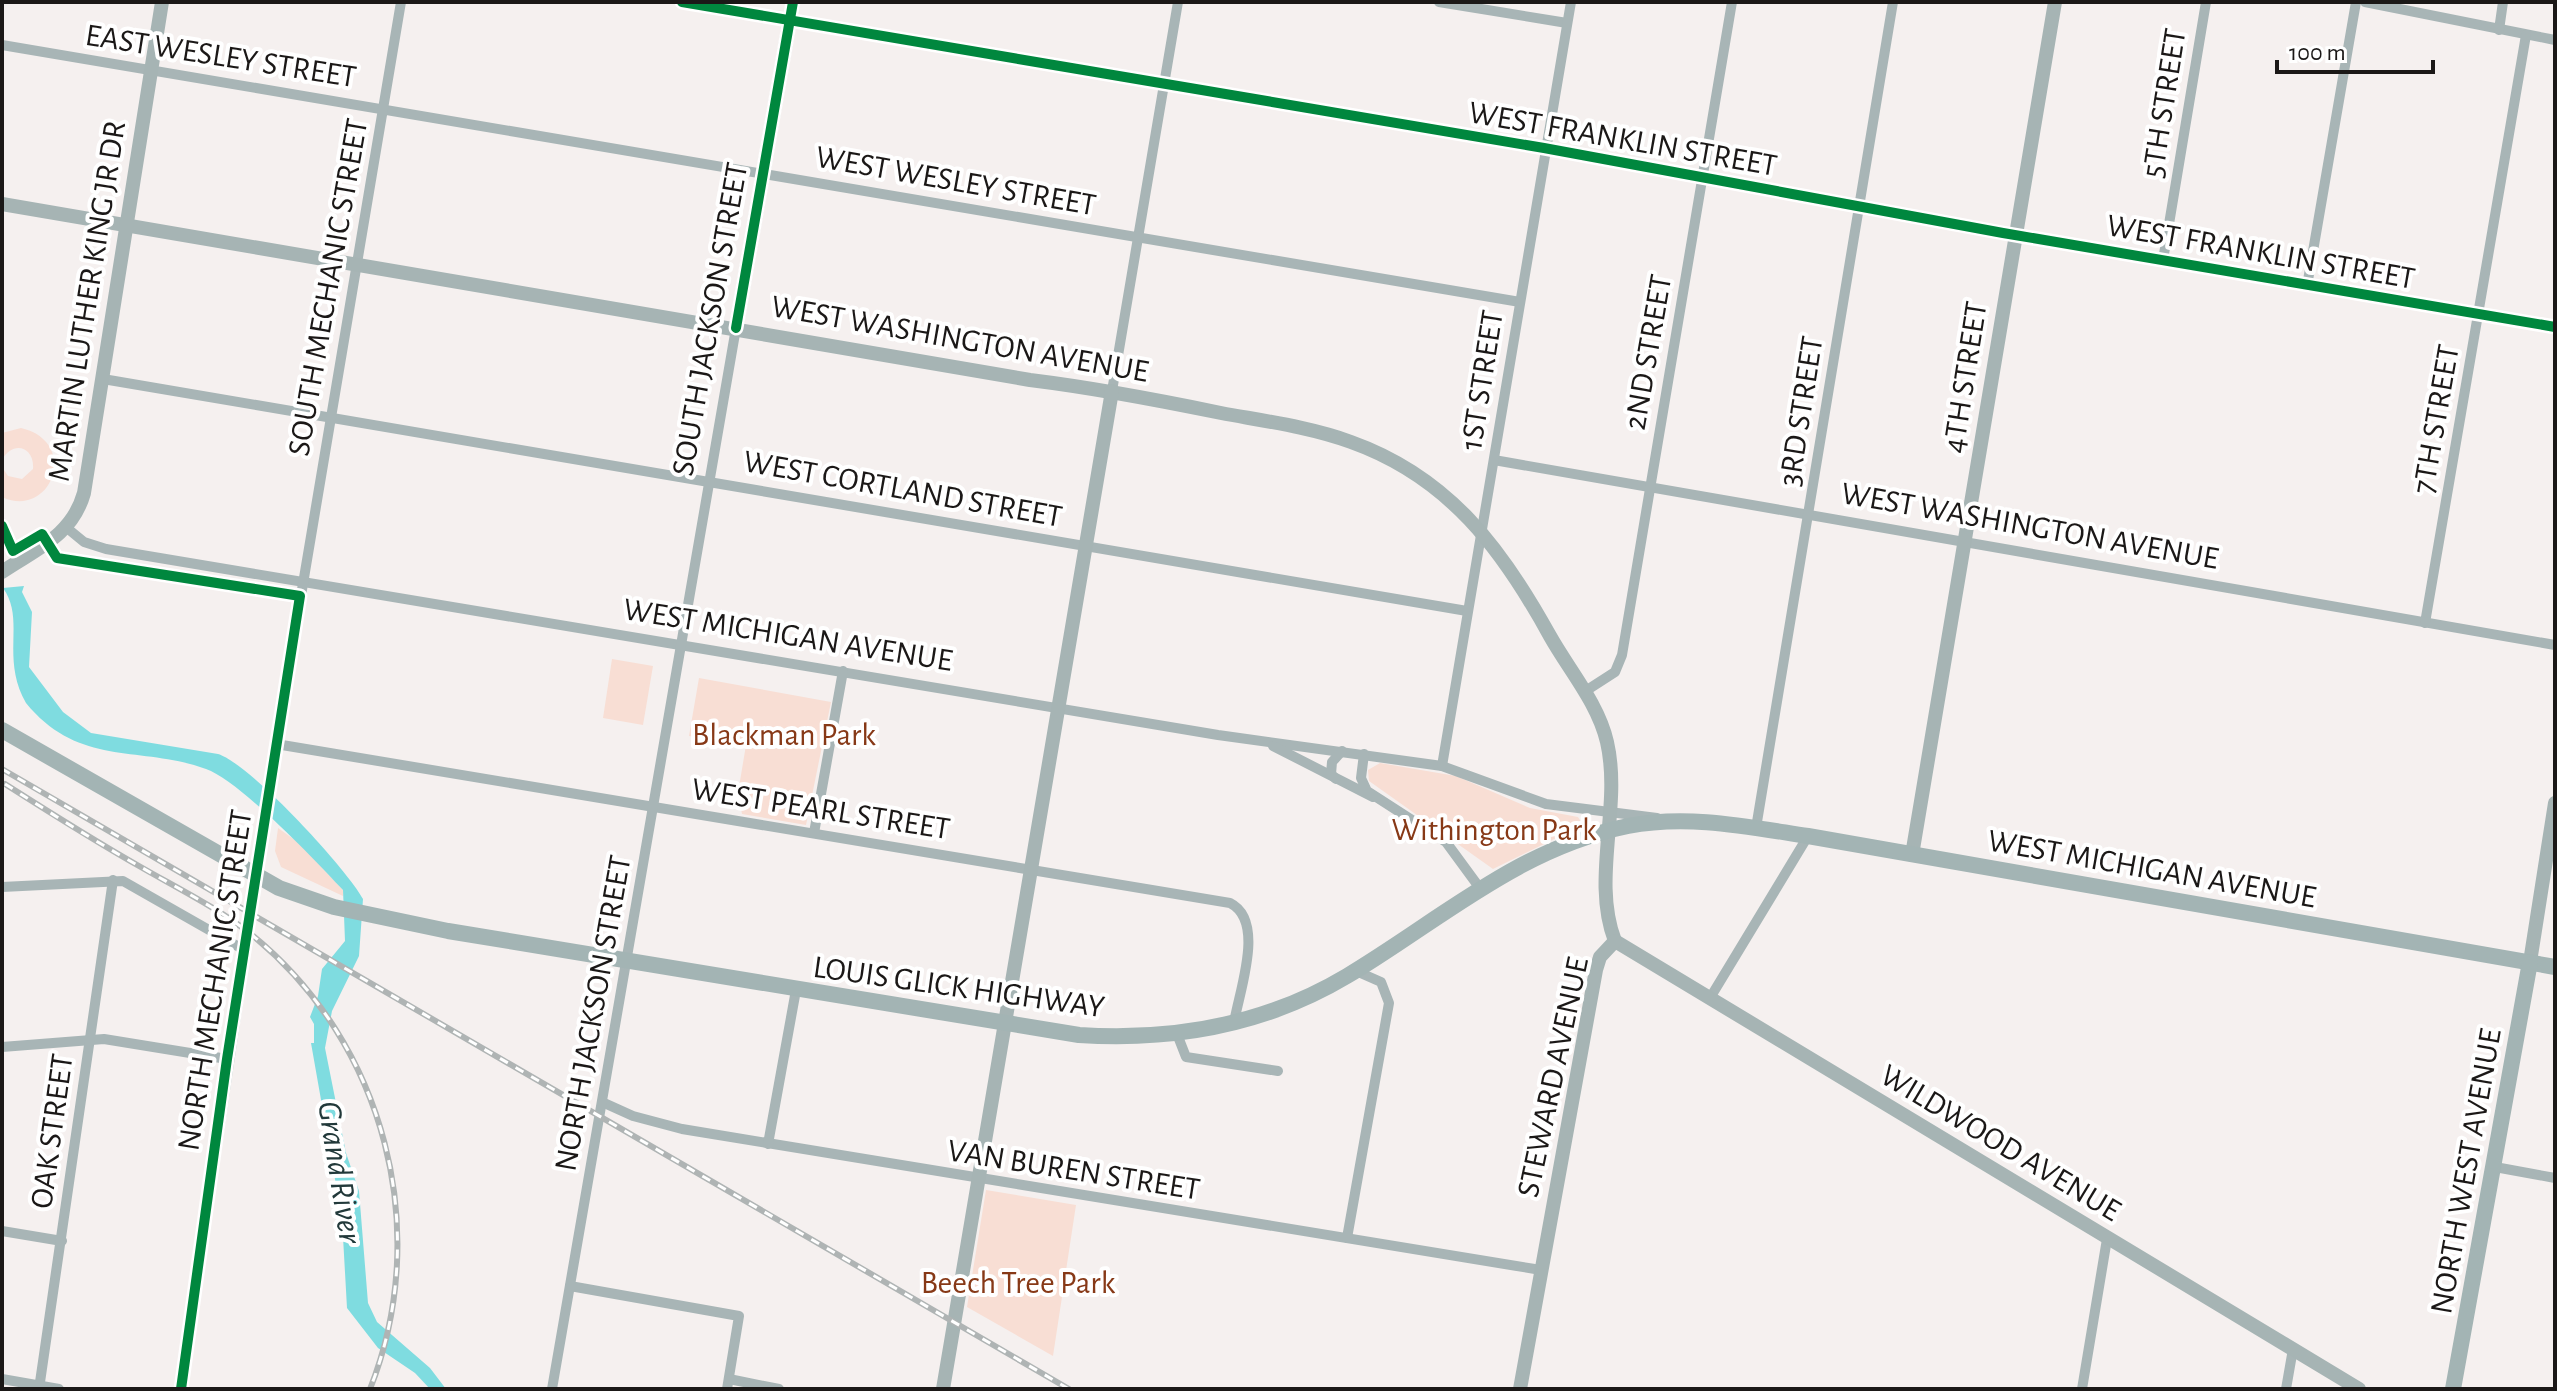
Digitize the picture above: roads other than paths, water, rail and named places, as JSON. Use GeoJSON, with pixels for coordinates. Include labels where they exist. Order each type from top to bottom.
{"type":"FeatureCollection","features":[{"type":"Feature","properties":{"kind":"main road","name":"MARTIN LUTHER KING JR DR"},"geometry":{"type":"LineString","coordinates":[[2,572],[67,528],[84,493],[162,2]]}},
{"type":"Feature","properties":{"kind":"main road","name":"SOUTH JACKSON STREET"},"geometry":{"type":"LineString","coordinates":[[736,328],[793,2]]}},
{"type":"Feature","properties":{"kind":"main road","name":"4TH STREET"},"geometry":{"type":"LineString","coordinates":[[1912,855],[2055,2]]}},
{"type":"Feature","properties":{"kind":"main road","name":"WEST WASHINGTON AVENUE"},"geometry":{"type":"LineString","coordinates":[[2,204],[1112,391],[1331,435],[1366,448],[1404,468]]}},
{"type":"Feature","properties":{"kind":"main road"},"geometry":{"type":"LineString","coordinates":[[943,1389],[1112,391]]}},
{"type":"Feature","properties":{"kind":"main road","name":"STEWARD AVENUE"},"geometry":{"type":"LineString","coordinates":[[1404,468],[1438,491],[1482,530],[1515,574],[1584,692],[1607,741],[1610,811],[1608,914],[1615,941],[1600,957],[1596,970],[1520,1389]]}},
{"type":"Feature","properties":{"kind":"main road","name":"LOUIS GLICK HIGHWAY"},"geometry":{"type":"LineString","coordinates":[[2,730],[279,888],[334,907],[796,990],[1005,1025],[1104,1037],[1177,1034],[1234,1023],[1296,1001],[1356,971],[1479,887],[1555,850],[1609,830],[1675,822],[1747,827]]}},
{"type":"Feature","properties":{"kind":"main road"},"geometry":{"type":"LineString","coordinates":[[2530,962],[2555,803]]}},
{"type":"Feature","properties":{"kind":"main road","name":"WEST MICHIGAN AVENUE"},"geometry":{"type":"LineString","coordinates":[[1747,827],[2555,967]]}},
{"type":"Feature","properties":{"kind":"main road","name":"WILDWOOD AVENUE"},"geometry":{"type":"LineString","coordinates":[[1615,941],[2359,1389]]}},
{"type":"Feature","properties":{"kind":"main road","name":"NORTH WEST AVENUE"},"geometry":{"type":"LineString","coordinates":[[2453,1389],[2530,962]]}},
{"type":"Feature","properties":{"kind":"street","name":"SOUTH MECHANIC STREET"},"geometry":{"type":"LineString","coordinates":[[303,580],[401,2]]}},
{"type":"Feature","properties":{"kind":"street","name":"WEST FRANKLIN STREET"},"geometry":{"type":"LineString","coordinates":[[682,2],[1544,148],[2016,235],[2555,327]]}},
{"type":"Feature","properties":{"kind":"street"},"geometry":{"type":"LineString","coordinates":[[1112,391],[1178,2]]}},
{"type":"Feature","properties":{"kind":"street"},"geometry":{"type":"LineString","coordinates":[[1439,2],[1567,23]]}},
{"type":"Feature","properties":{"kind":"street","name":"1ST STREET"},"geometry":{"type":"LineString","coordinates":[[1442,766],[1571,2]]}},
{"type":"Feature","properties":{"kind":"street","name":"2ND STREET"},"geometry":{"type":"LineString","coordinates":[[1584,692],[1612,675],[1620,662],[1732,2]]}},
{"type":"Feature","properties":{"kind":"street","name":"3RD STREET"},"geometry":{"type":"LineString","coordinates":[[1747,827],[1809,515],[1893,2]]}},
{"type":"Feature","properties":{"kind":"street","name":"5TH STREET"},"geometry":{"type":"LineString","coordinates":[[2163,260],[2206,2]]}},
{"type":"Feature","properties":{"kind":"street"},"geometry":{"type":"LineString","coordinates":[[2307,286],[2356,2]]}},
{"type":"Feature","properties":{"kind":"street"},"geometry":{"type":"LineString","coordinates":[[2365,2],[2555,40]]}},
{"type":"Feature","properties":{"kind":"street"},"geometry":{"type":"LineString","coordinates":[[2499,30],[2503,2]]}},
{"type":"Feature","properties":{"kind":"street","name":"7TH STREET"},"geometry":{"type":"LineString","coordinates":[[2425,623],[2526,35]]}},
{"type":"Feature","properties":{"kind":"street","name":"EAST WESLEY STREET"},"geometry":{"type":"LineString","coordinates":[[2,45],[384,108]]}},
{"type":"Feature","properties":{"kind":"street","name":"WEST WESLEY STREET"},"geometry":{"type":"LineString","coordinates":[[384,108],[1520,302]]}},
{"type":"Feature","properties":{"kind":"street","name":"SOUTH JACKSON STREET"},"geometry":{"type":"LineString","coordinates":[[681,646],[736,328]]}},
{"type":"Feature","properties":{"kind":"street","name":"WEST CORTLAND STREET"},"geometry":{"type":"LineString","coordinates":[[103,379],[1467,611]]}},
{"type":"Feature","properties":{"kind":"street","name":"WEST WASHINGTON AVENUE"},"geometry":{"type":"LineString","coordinates":[[1494,460],[2555,645]]}},
{"type":"Feature","properties":{"kind":"street","name":"WEST MICHIGAN AVENUE"},"geometry":{"type":"LineString","coordinates":[[67,528],[96,547],[1264,742],[1442,766],[1546,804],[1675,822]]}},
{"type":"Feature","properties":{"kind":"street","name":"NORTH MECHANIC STREET"},"geometry":{"type":"LineString","coordinates":[[181,1389],[227,1059],[303,580]]}},
{"type":"Feature","properties":{"kind":"street","name":"NORTH JACKSON STREET"},"geometry":{"type":"LineString","coordinates":[[552,1389],[681,646]]}},
{"type":"Feature","properties":{"kind":"street"},"geometry":{"type":"LineString","coordinates":[[814,833],[843,671]]}},
{"type":"Feature","properties":{"kind":"street","name":"WEST MICHIGAN AVENUE"},"geometry":{"type":"LineString","coordinates":[[1264,742],[1374,797],[1446,842],[1479,887]]}},
{"type":"Feature","properties":{"kind":"street","name":"WEST PEARL STREET"},"geometry":{"type":"LineString","coordinates":[[276,744],[814,833],[1238,908],[1247,920],[1250,932],[1234,1023]]}},
{"type":"Feature","properties":{"kind":"street"},"geometry":{"type":"LineString","coordinates":[[1337,781],[1331,774],[1331,767],[1342,751]]}},
{"type":"Feature","properties":{"kind":"street"},"geometry":{"type":"LineString","coordinates":[[1364,754],[1361,782],[1374,797]]}},
{"type":"Feature","properties":{"kind":"street"},"geometry":{"type":"LineString","coordinates":[[1710,998],[1808,836]]}},
{"type":"Feature","properties":{"kind":"street"},"geometry":{"type":"LineString","coordinates":[[2,887],[113,880],[132,885],[246,951]]}},
{"type":"Feature","properties":{"kind":"street","name":"OAK STREET"},"geometry":{"type":"LineString","coordinates":[[39,1387],[113,880]]}},
{"type":"Feature","properties":{"kind":"street"},"geometry":{"type":"LineString","coordinates":[[1347,1238],[1389,1003],[1381,982],[1356,971]]}},
{"type":"Feature","properties":{"kind":"street"},"geometry":{"type":"LineString","coordinates":[[768,1144],[796,990]]}},
{"type":"Feature","properties":{"kind":"street"},"geometry":{"type":"LineString","coordinates":[[1177,1034],[1186,1057],[1278,1071]]}},
{"type":"Feature","properties":{"kind":"street"},"geometry":{"type":"LineString","coordinates":[[2,1047],[104,1039],[227,1059]]}},
{"type":"Feature","properties":{"kind":"street","name":"VAN BUREN STREET"},"geometry":{"type":"LineString","coordinates":[[602,1102],[633,1116],[682,1129],[1541,1270]]}},
{"type":"Feature","properties":{"kind":"street"},"geometry":{"type":"LineString","coordinates":[[2495,1167],[2555,1178]]}},
{"type":"Feature","properties":{"kind":"street"},"geometry":{"type":"LineString","coordinates":[[2,1231],[62,1241]]}},
{"type":"Feature","properties":{"kind":"street"},"geometry":{"type":"LineString","coordinates":[[2082,1389],[2107,1239]]}},
{"type":"Feature","properties":{"kind":"street"},"geometry":{"type":"LineString","coordinates":[[570,1286],[739,1316],[728,1384],[779,1389]]}},
{"type":"Feature","properties":{"kind":"street"},"geometry":{"type":"LineString","coordinates":[[2286,1389],[2293,1349]]}},
{"type":"Feature","properties":{"kind":"street"},"geometry":{"type":"LineString","coordinates":[[2,1379],[59,1389]]}},
{"type":"Feature","properties":{"kind":"water","name":"Grand River"},"geometry":{"type":"Polygon","coordinates":[[[24,586],[22,592],[32,612],[29,667],[63,712],[91,733],[218,754],[232,762],[296,818],[338,865],[363,899],[359,956],[332,1011],[325,1048],[346,1153],[359,1191],[368,1303],[377,1322],[430,1368],[446,1389],[430,1389],[415,1373],[378,1348],[347,1308],[342,1219],[311,1043],[314,1043],[314,1024],[310,1017],[318,996],[322,969],[345,941],[343,890],[277,823],[221,776],[182,762],[89,746],[46,724],[26,703],[15,670],[13,613],[3,588],[24,586]]]}},
{"type":"Feature","properties":{"kind":"railway"},"geometry":{"type":"LineString","coordinates":[[2,769],[1069,1389]]}},
{"type":"Feature","properties":{"kind":"railway"},"geometry":{"type":"LineString","coordinates":[[5,784],[239,925],[298,979],[335,1029],[364,1084],[384,1143],[395,1204],[397,1266],[388,1328],[370,1389]]}},
{"type":"Feature","properties":{"kind":"park label","name":"Blackman Park"},"geometry":{"type":"Point","coordinates":[784,734]}},
{"type":"Feature","properties":{"kind":"park label","name":"Withington Park"},"geometry":{"type":"Point","coordinates":[1494,829]}},
{"type":"Feature","properties":{"kind":"park label","name":"Beech Tree Park"},"geometry":{"type":"Point","coordinates":[1018,1282]}}]}
